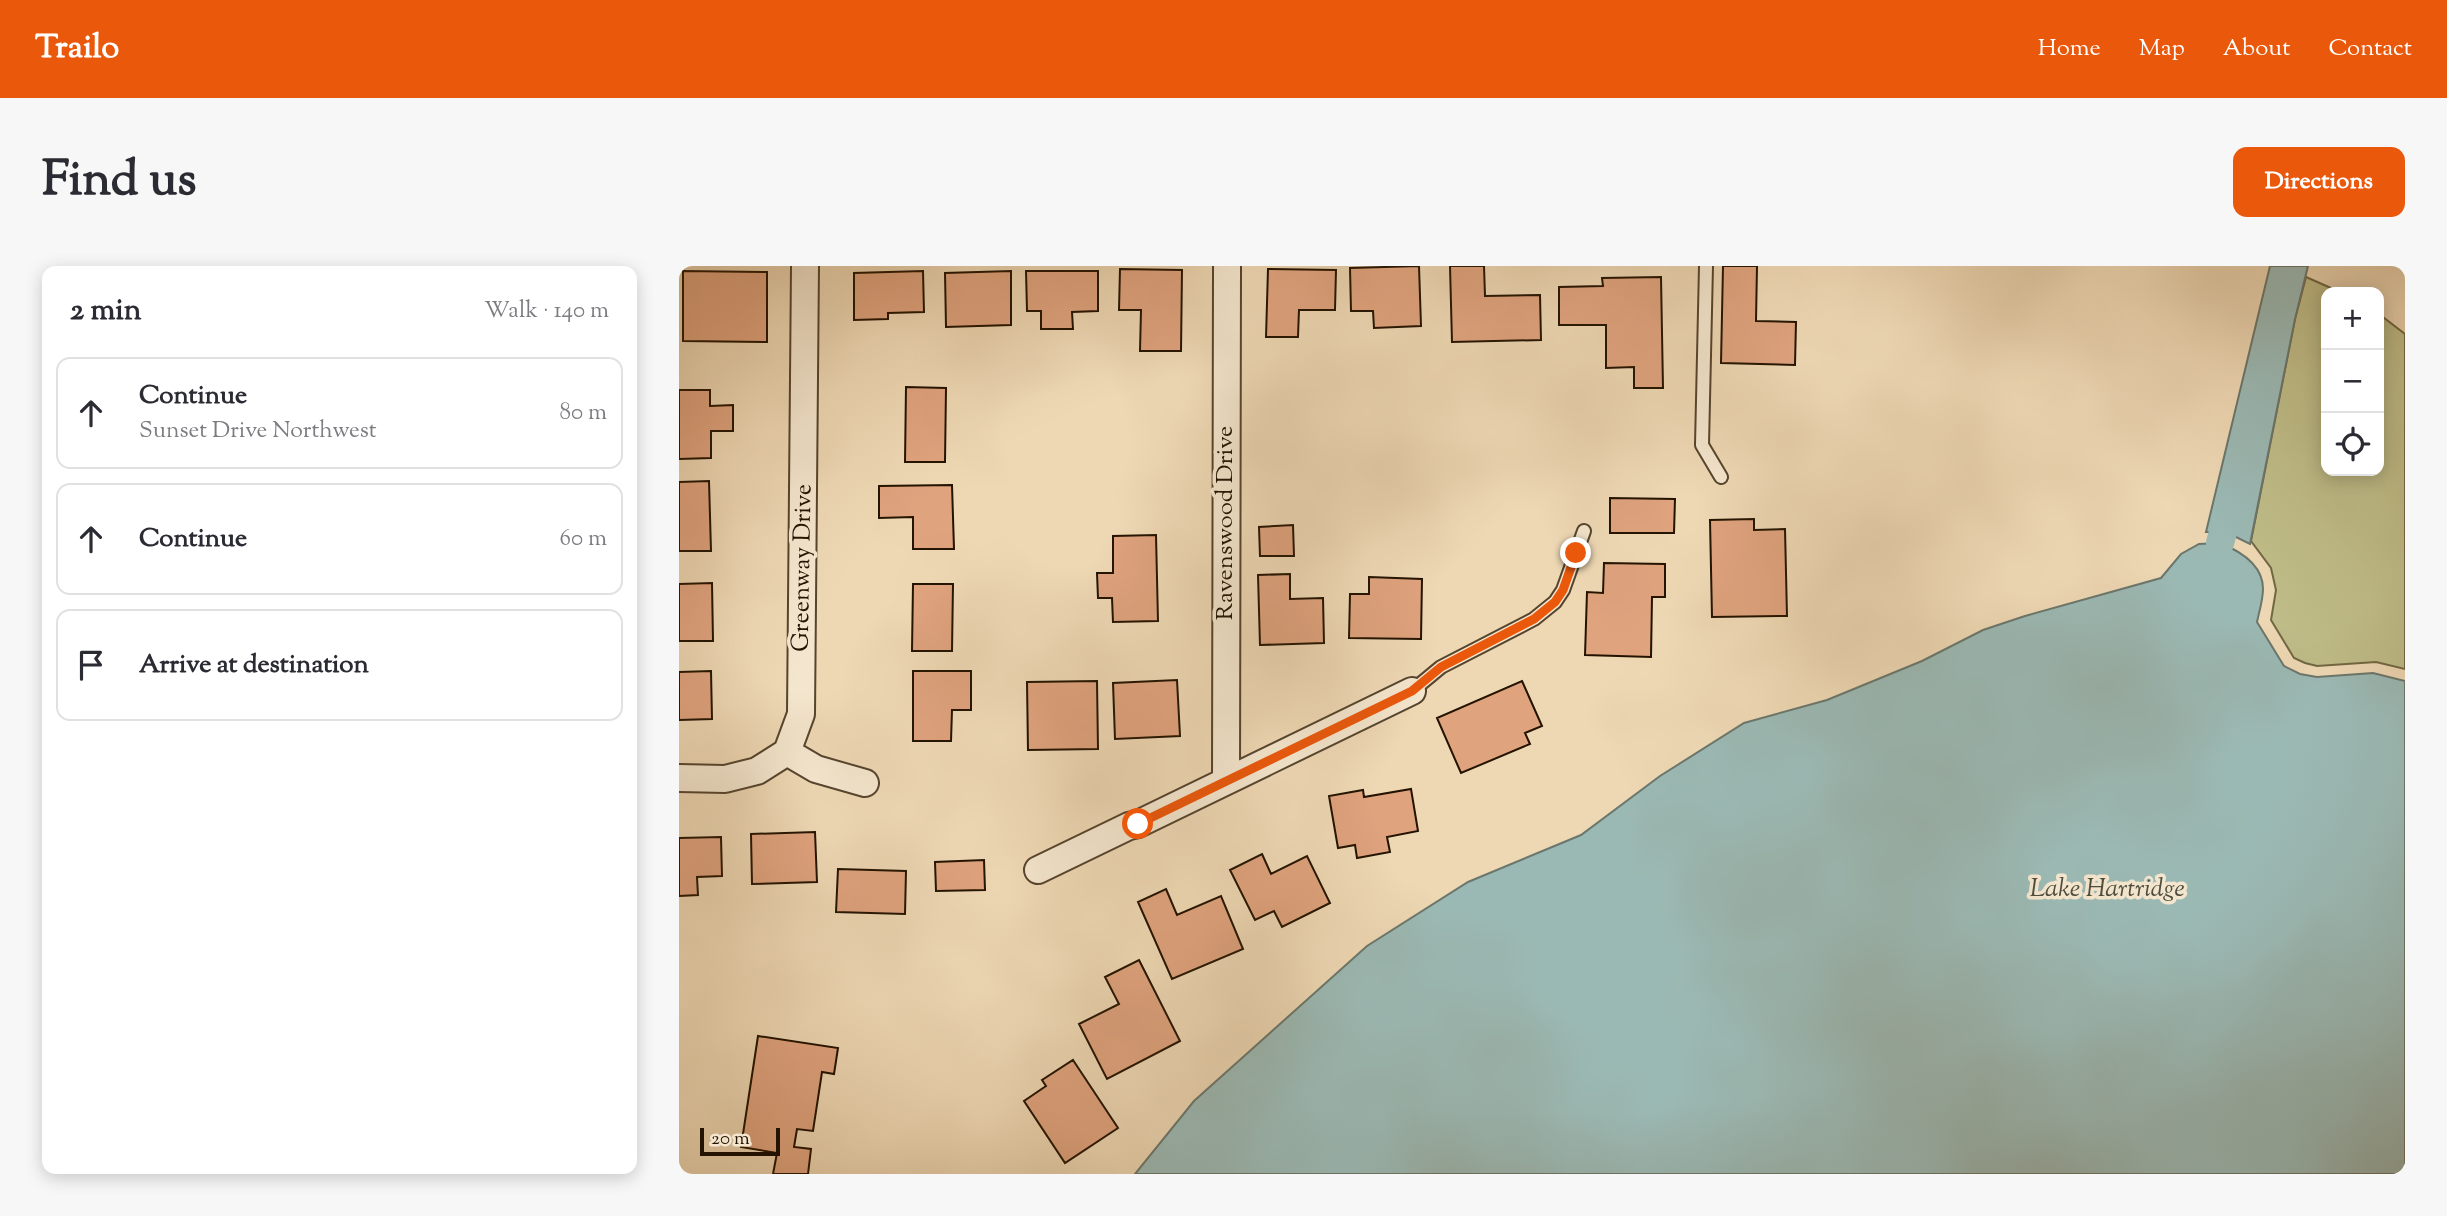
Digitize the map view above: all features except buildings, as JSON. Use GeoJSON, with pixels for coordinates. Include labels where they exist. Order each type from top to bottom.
{"type":"FeatureCollection","features":[{"type":"Feature","properties":{"kind":"street","name":"Greenway Drive"},"geometry":{"type":"LineString","coordinates":[[787,752],[801,714],[805,266]]}},
{"type":"Feature","properties":{"kind":"street","name":"Ravenswood Drive"},"geometry":{"type":"LineString","coordinates":[[1226,780],[1227,266]]}},
{"type":"Feature","properties":{"kind":"street"},"geometry":{"type":"LineString","coordinates":[[1038,870],[1412,691]]}},
{"type":"Feature","properties":{"kind":"street"},"geometry":{"type":"LineString","coordinates":[[679,778],[725,779],[757,771],[787,752],[816,769],[865,783]]}},
{"type":"Feature","properties":{"kind":"lane"},"geometry":{"type":"LineString","coordinates":[[1706,266],[1702,445],[1721,477]]}},
{"type":"Feature","properties":{"kind":"lane"},"geometry":{"type":"LineString","coordinates":[[1412,691],[1441,667],[1534,619],[1555,602],[1563,590],[1584,531]]}},
{"type":"Feature","properties":{"kind":"shaded area"},"geometry":{"type":"Polygon","coordinates":[[[2306,277],[2329,287],[2321,287],[2321,476],[2384,476],[2384,318],[2405,334],[2405,669],[2376,662],[2317,666],[2305,663],[2294,658],[2271,620],[2276,590],[2271,568],[2251,541],[2295,319],[2306,277]]]}},
{"type":"Feature","properties":{"kind":"water"},"geometry":{"type":"Polygon","coordinates":[[[2270,266],[2308,266],[2250,544],[2226,532],[2206,532],[2270,266]]]}},
{"type":"Feature","properties":{"kind":"water","name":"Lake Hartridge"},"geometry":{"type":"Polygon","coordinates":[[[2220,543],[2249,560],[2259,573],[2263,593],[2257,622],[2284,666],[2300,674],[2317,677],[2373,673],[2405,681],[2405,1174],[1135,1174],[1194,1101],[1367,946],[1468,882],[1581,835],[1660,776],[1744,723],[1827,700],[1922,661],[1983,630],[2161,578],[2181,554],[2199,544],[2220,543]]]}},
{"type":"Feature","properties":{"kind":"waterway"},"geometry":{"type":"LineString","coordinates":[[2220,543],[2233,495]]}},
{"type":"Feature","properties":{"kind":"route"},"geometry":{"type":"LineString","coordinates":[[1138,824],[1412,691],[1441,667],[1534,619],[1555,602],[1563,590],[1576,553]]}}]}
